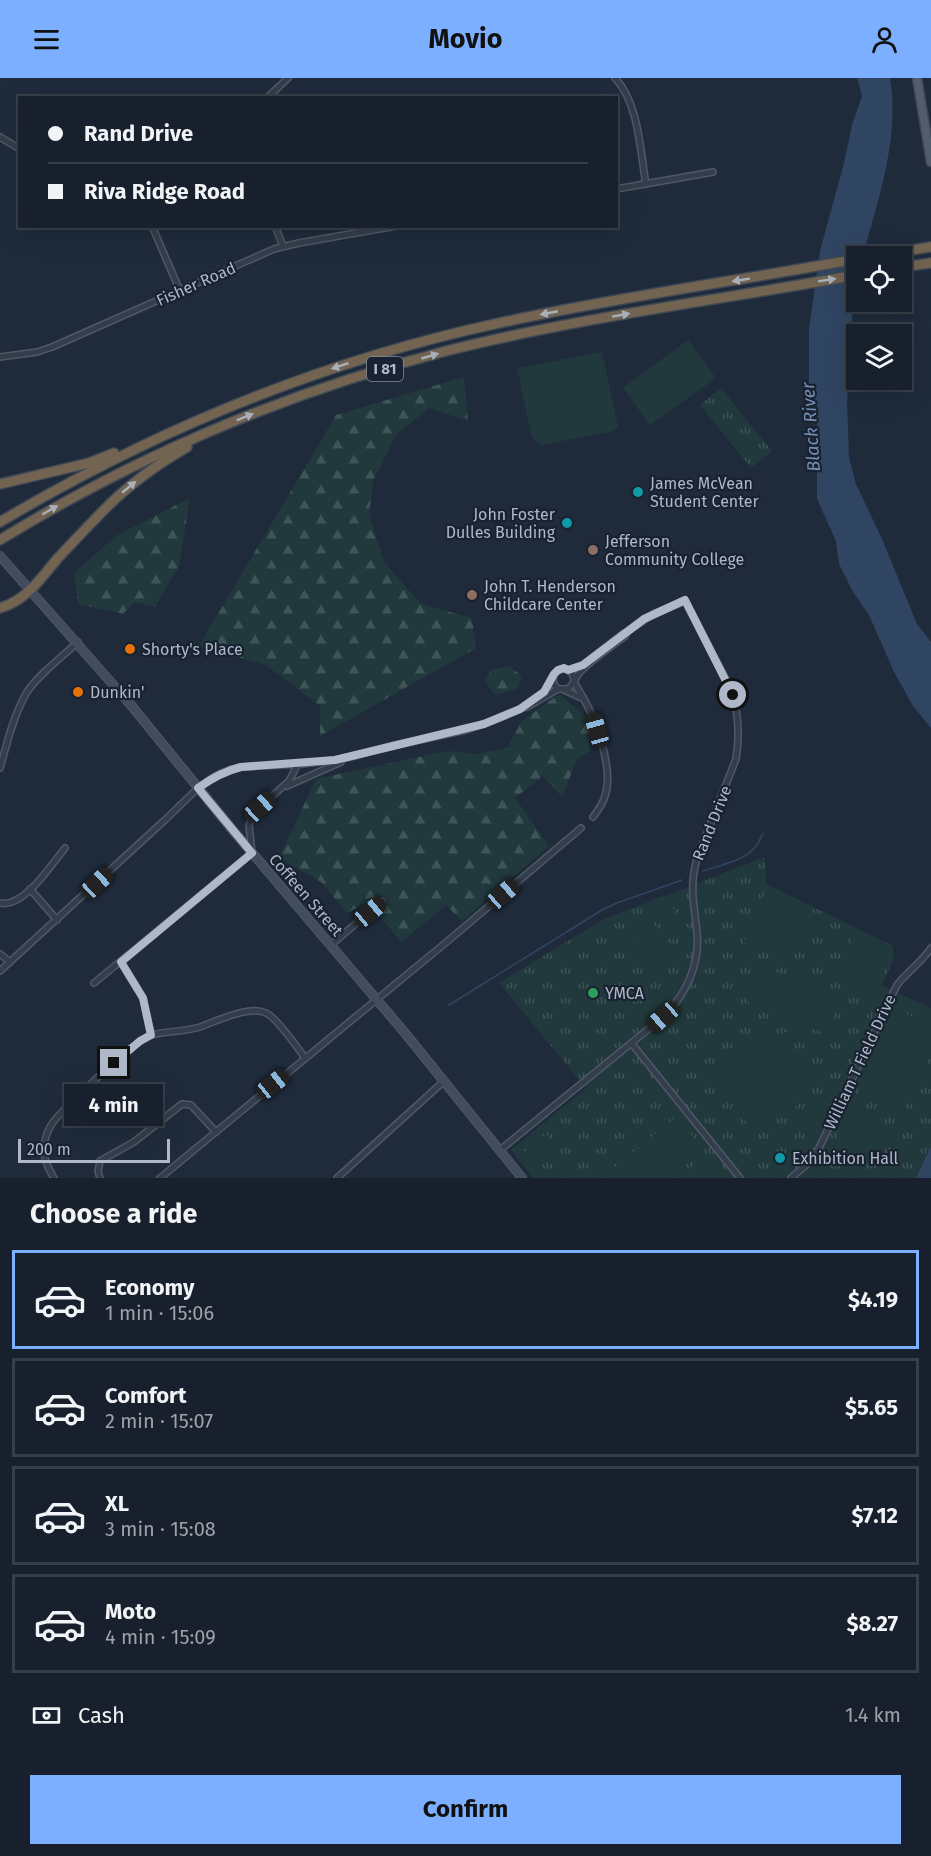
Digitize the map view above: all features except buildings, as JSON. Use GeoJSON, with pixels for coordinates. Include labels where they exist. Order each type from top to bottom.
{"type":"FeatureCollection","features":[{"type":"Feature","properties":{"kind":"highway"},"geometry":{"type":"LineString","coordinates":[[912,250],[930,247]]}},
{"type":"Feature","properties":{"kind":"highway","name":"I 81"},"geometry":{"type":"LineString","coordinates":[[0,522],[94,468],[183,426],[305,378],[426,340],[567,309],[846,261]]}},
{"type":"Feature","properties":{"kind":"highway"},"geometry":{"type":"LineString","coordinates":[[912,266],[931,263]]}},
{"type":"Feature","properties":{"kind":"highway","name":"I 81"},"geometry":{"type":"LineString","coordinates":[[0,540],[56,506],[129,467],[224,425],[302,395],[445,351],[533,331],[846,277]]}},
{"type":"Feature","properties":{"kind":"highway"},"geometry":{"type":"LineString","coordinates":[[0,608],[32,590],[59,557],[133,483],[170,457],[224,425]]}},
{"type":"Feature","properties":{"kind":"highway"},"geometry":{"type":"LineString","coordinates":[[0,483],[89,463],[159,433],[183,426]]}},
{"type":"Feature","properties":{"kind":"main road"},"geometry":{"type":"LineString","coordinates":[[916,78],[928,122],[931,162]]}},
{"type":"Feature","properties":{"kind":"main road","name":"Coffeen Street"},"geometry":{"type":"LineString","coordinates":[[0,556],[78,642],[252,853],[332,945],[522,1178]]}},
{"type":"Feature","properties":{"kind":"street"},"geometry":{"type":"LineString","coordinates":[[269,96],[288,78]]}},
{"type":"Feature","properties":{"kind":"street"},"geometry":{"type":"LineString","coordinates":[[615,78],[626,93],[634,117],[646,184]]}},
{"type":"Feature","properties":{"kind":"street"},"geometry":{"type":"LineString","coordinates":[[0,137],[18,148]]}},
{"type":"Feature","properties":{"kind":"street"},"geometry":{"type":"LineString","coordinates":[[618,189],[713,172]]}},
{"type":"Feature","properties":{"kind":"street"},"geometry":{"type":"LineString","coordinates":[[154,228],[180,291]]}},
{"type":"Feature","properties":{"kind":"street"},"geometry":{"type":"LineString","coordinates":[[276,228],[283,246]]}},
{"type":"Feature","properties":{"kind":"street","name":"Fisher Road"},"geometry":{"type":"LineString","coordinates":[[0,357],[29,354],[52,347],[283,246],[385,228]]}},
{"type":"Feature","properties":{"kind":"street","name":"Rand Drive"},"geometry":{"type":"LineString","coordinates":[[500,1150],[667,1014],[689,982],[695,963],[697,942],[692,896],[693,874],[697,858],[730,778],[739,742],[736,703],[685,600],[653,614],[627,632]]}},
{"type":"Feature","properties":{"kind":"street"},"geometry":{"type":"LineString","coordinates":[[568,670],[583,665],[627,632]]}},
{"type":"Feature","properties":{"kind":"street"},"geometry":{"type":"LineString","coordinates":[[0,971],[198,788],[215,776],[241,767],[335,760],[466,730],[527,707],[570,687],[585,668],[627,632]]}},
{"type":"Feature","properties":{"kind":"street"},"geometry":{"type":"LineString","coordinates":[[0,768],[7,742],[27,693],[78,642]]}},
{"type":"Feature","properties":{"kind":"street"},"geometry":{"type":"LineString","coordinates":[[520,709],[544,692],[558,670],[564,668],[572,673],[592,714],[608,776],[606,795],[593,817]]}},
{"type":"Feature","properties":{"kind":"street"},"geometry":{"type":"LineString","coordinates":[[552,679],[554,685],[561,690],[584,699]]}},
{"type":"Feature","properties":{"kind":"street"},"geometry":{"type":"LineString","coordinates":[[280,789],[355,756]]}},
{"type":"Feature","properties":{"kind":"street"},"geometry":{"type":"LineString","coordinates":[[94,983],[252,853],[249,825],[253,816],[289,781],[298,764]]}},
{"type":"Feature","properties":{"kind":"street"},"geometry":{"type":"LineString","coordinates":[[160,1178],[581,828]]}},
{"type":"Feature","properties":{"kind":"street"},"geometry":{"type":"LineString","coordinates":[[0,903],[18,900],[65,848]]}},
{"type":"Feature","properties":{"kind":"street"},"geometry":{"type":"LineString","coordinates":[[30,889],[57,920]]}},
{"type":"Feature","properties":{"kind":"street"},"geometry":{"type":"LineString","coordinates":[[332,945],[382,902]]}},
{"type":"Feature","properties":{"kind":"street","name":"William T Field Drive"},"geometry":{"type":"LineString","coordinates":[[791,1178],[806,1165],[819,1148],[897,985],[931,948]]}},
{"type":"Feature","properties":{"kind":"street"},"geometry":{"type":"LineString","coordinates":[[0,954],[10,962]]}},
{"type":"Feature","properties":{"kind":"street"},"geometry":{"type":"LineString","coordinates":[[121,962],[143,998],[151,1035]]}},
{"type":"Feature","properties":{"kind":"street"},"geometry":{"type":"LineString","coordinates":[[54,1178],[46,1165],[44,1150],[45,1139],[54,1121],[129,1049],[151,1035],[190,1030],[248,1011],[265,1012],[281,1027],[305,1058]]}},
{"type":"Feature","properties":{"kind":"street"},"geometry":{"type":"LineString","coordinates":[[632,1044],[740,1178]]}},
{"type":"Feature","properties":{"kind":"street"},"geometry":{"type":"LineString","coordinates":[[337,1178],[444,1081]]}},
{"type":"Feature","properties":{"kind":"street"},"geometry":{"type":"LineString","coordinates":[[100,1178],[98,1171],[100,1161],[134,1142],[182,1104],[191,1105],[216,1132]]}},
{"type":"Feature","properties":{"kind":"green space"},"geometry":{"type":"Polygon","coordinates":[[[688,340],[716,378],[650,425],[623,388],[688,340]]]}},
{"type":"Feature","properties":{"kind":"green space"},"geometry":{"type":"Polygon","coordinates":[[[602,352],[618,426],[614,431],[541,445],[532,438],[517,368],[602,352]]]}},
{"type":"Feature","properties":{"kind":"green space"},"geometry":{"type":"Polygon","coordinates":[[[464,377],[468,421],[429,408],[396,435],[373,481],[369,514],[384,562],[421,604],[472,618],[476,648],[320,736],[320,706],[266,665],[199,646],[336,415],[464,377]]]}},
{"type":"Feature","properties":{"kind":"green space"},"geometry":{"type":"Polygon","coordinates":[[[721,388],[772,451],[751,468],[700,405],[721,388]]]}},
{"type":"Feature","properties":{"kind":"green space"},"geometry":{"type":"Polygon","coordinates":[[[190,498],[179,566],[155,607],[135,602],[123,614],[78,604],[74,573],[116,536],[190,498]]]}},
{"type":"Feature","properties":{"kind":"green space"},"geometry":{"type":"Polygon","coordinates":[[[509,666],[522,676],[518,689],[495,695],[485,681],[491,670],[509,666]]]}},
{"type":"Feature","properties":{"kind":"green space"},"geometry":{"type":"Polygon","coordinates":[[[559,694],[588,718],[590,751],[577,759],[562,797],[543,776],[515,798],[549,846],[462,921],[446,905],[401,942],[371,901],[347,913],[321,882],[279,858],[316,779],[447,751],[475,754],[507,748],[522,721],[559,694]]]}},
{"type":"Feature","properties":{"kind":"green space"},"geometry":{"type":"Polygon","coordinates":[[[765,857],[766,884],[893,946],[893,961],[881,985],[931,1008],[931,1146],[916,1178],[533,1178],[511,1150],[586,1088],[499,983],[602,920],[765,857]]]}},
{"type":"Feature","properties":{"kind":"green space"},"geometry":{"type":"Polygon","coordinates":[[[771,891],[818,915],[804,934],[787,945],[767,948],[744,943],[765,893],[771,891]]]}},
{"type":"Feature","properties":{"kind":"green space"},"geometry":{"type":"Polygon","coordinates":[[[668,902],[688,928],[674,940],[653,913],[668,902]]]}},
{"type":"Feature","properties":{"kind":"green space"},"geometry":{"type":"Polygon","coordinates":[[[647,916],[680,955],[659,973],[626,933],[647,916]]]}},
{"type":"Feature","properties":{"kind":"green space"},"geometry":{"type":"Polygon","coordinates":[[[855,933],[888,948],[889,956],[873,995],[851,985],[840,972],[846,950],[855,933]]]}},
{"type":"Feature","properties":{"kind":"green space"},"geometry":{"type":"Polygon","coordinates":[[[762,966],[841,999],[826,1034],[747,1001],[762,966]]]}},
{"type":"Feature","properties":{"kind":"green space"},"geometry":{"type":"Polygon","coordinates":[[[891,1007],[931,1025],[931,1053],[904,1111],[854,1087],[891,1007]]]}},
{"type":"Feature","properties":{"kind":"green space"},"geometry":{"type":"Polygon","coordinates":[[[786,1032],[804,1068],[806,1088],[804,1097],[798,1105],[788,1111],[751,1127],[715,1066],[722,1051],[786,1032]]]}},
{"type":"Feature","properties":{"kind":"green space"},"geometry":{"type":"Polygon","coordinates":[[[814,1103],[829,1109],[819,1132],[804,1125],[814,1103]]]}},
{"type":"Feature","properties":{"kind":"green space"},"geometry":{"type":"Polygon","coordinates":[[[852,1105],[883,1118],[886,1143],[875,1165],[837,1148],[835,1142],[852,1105]]]}},
{"type":"Feature","properties":{"kind":"green space"},"geometry":{"type":"Polygon","coordinates":[[[676,1117],[702,1148],[665,1178],[616,1178],[610,1171],[676,1117]]]}},
{"type":"Feature","properties":{"kind":"green space"},"geometry":{"type":"Polygon","coordinates":[[[546,1134],[556,1146],[534,1164],[524,1152],[546,1134]]]}},
{"type":"Feature","properties":{"kind":"green space"},"geometry":{"type":"Polygon","coordinates":[[[708,1154],[728,1178],[678,1178],[708,1154]]]}},
{"type":"Feature","properties":{"kind":"water"},"geometry":{"type":"Polygon","coordinates":[[[857,78],[890,78],[892,123],[890,146],[875,213],[866,246],[846,246],[846,312],[853,312],[852,324],[846,324],[849,458],[856,484],[882,539],[917,624],[931,642],[931,728],[913,706],[894,672],[869,615],[852,590],[839,564],[836,541],[817,499],[817,416],[809,386],[809,329],[820,251],[852,125],[862,96],[857,78]]]}},
{"type":"Feature","properties":{"kind":"water"},"geometry":{"type":"Polygon","coordinates":[[[931,1146],[931,1178],[916,1178],[931,1146]]]}},
{"type":"Feature","properties":{"kind":"waterway"},"geometry":{"type":"LineString","coordinates":[[703,871],[732,862],[745,855],[756,846],[763,833]]}},
{"type":"Feature","properties":{"kind":"waterway"},"geometry":{"type":"LineString","coordinates":[[449,1005],[602,910],[682,880]]}},
{"type":"Feature","properties":{"kind":"place","name":"James McVean Student Center"},"geometry":{"type":"Point","coordinates":[638,492]}},
{"type":"Feature","properties":{"kind":"place","name":"John Foster Dulles Building"},"geometry":{"type":"Point","coordinates":[567,523]}},
{"type":"Feature","properties":{"kind":"place","name":"Jefferson Community College"},"geometry":{"type":"Point","coordinates":[593,550]}},
{"type":"Feature","properties":{"kind":"place","name":"John T. Henderson Childcare Center"},"geometry":{"type":"Point","coordinates":[472,595]}},
{"type":"Feature","properties":{"kind":"place","name":"Shorty's Place"},"geometry":{"type":"Point","coordinates":[130,649]}},
{"type":"Feature","properties":{"kind":"place","name":"Dunkin'"},"geometry":{"type":"Point","coordinates":[78,692]}},
{"type":"Feature","properties":{"kind":"place","name":"YMCA"},"geometry":{"type":"Point","coordinates":[593,993]}},
{"type":"Feature","properties":{"kind":"place","name":"Exhibition Hall"},"geometry":{"type":"Point","coordinates":[780,1158]}},
{"type":"Feature","properties":{"kind":"route"},"geometry":{"type":"LineString","coordinates":[[114,1063],[129,1049],[151,1035],[143,998],[121,962],[252,853],[198,788],[215,776],[241,767],[335,760],[484,724],[520,709],[544,692],[558,670],[564,668],[568,670],[583,665],[644,619],[685,600],[733,695]]}},
{"type":"Feature","properties":{"kind":"water label","name":"Black River"},"geometry":{"type":"Point","coordinates":[811,427]}}]}
